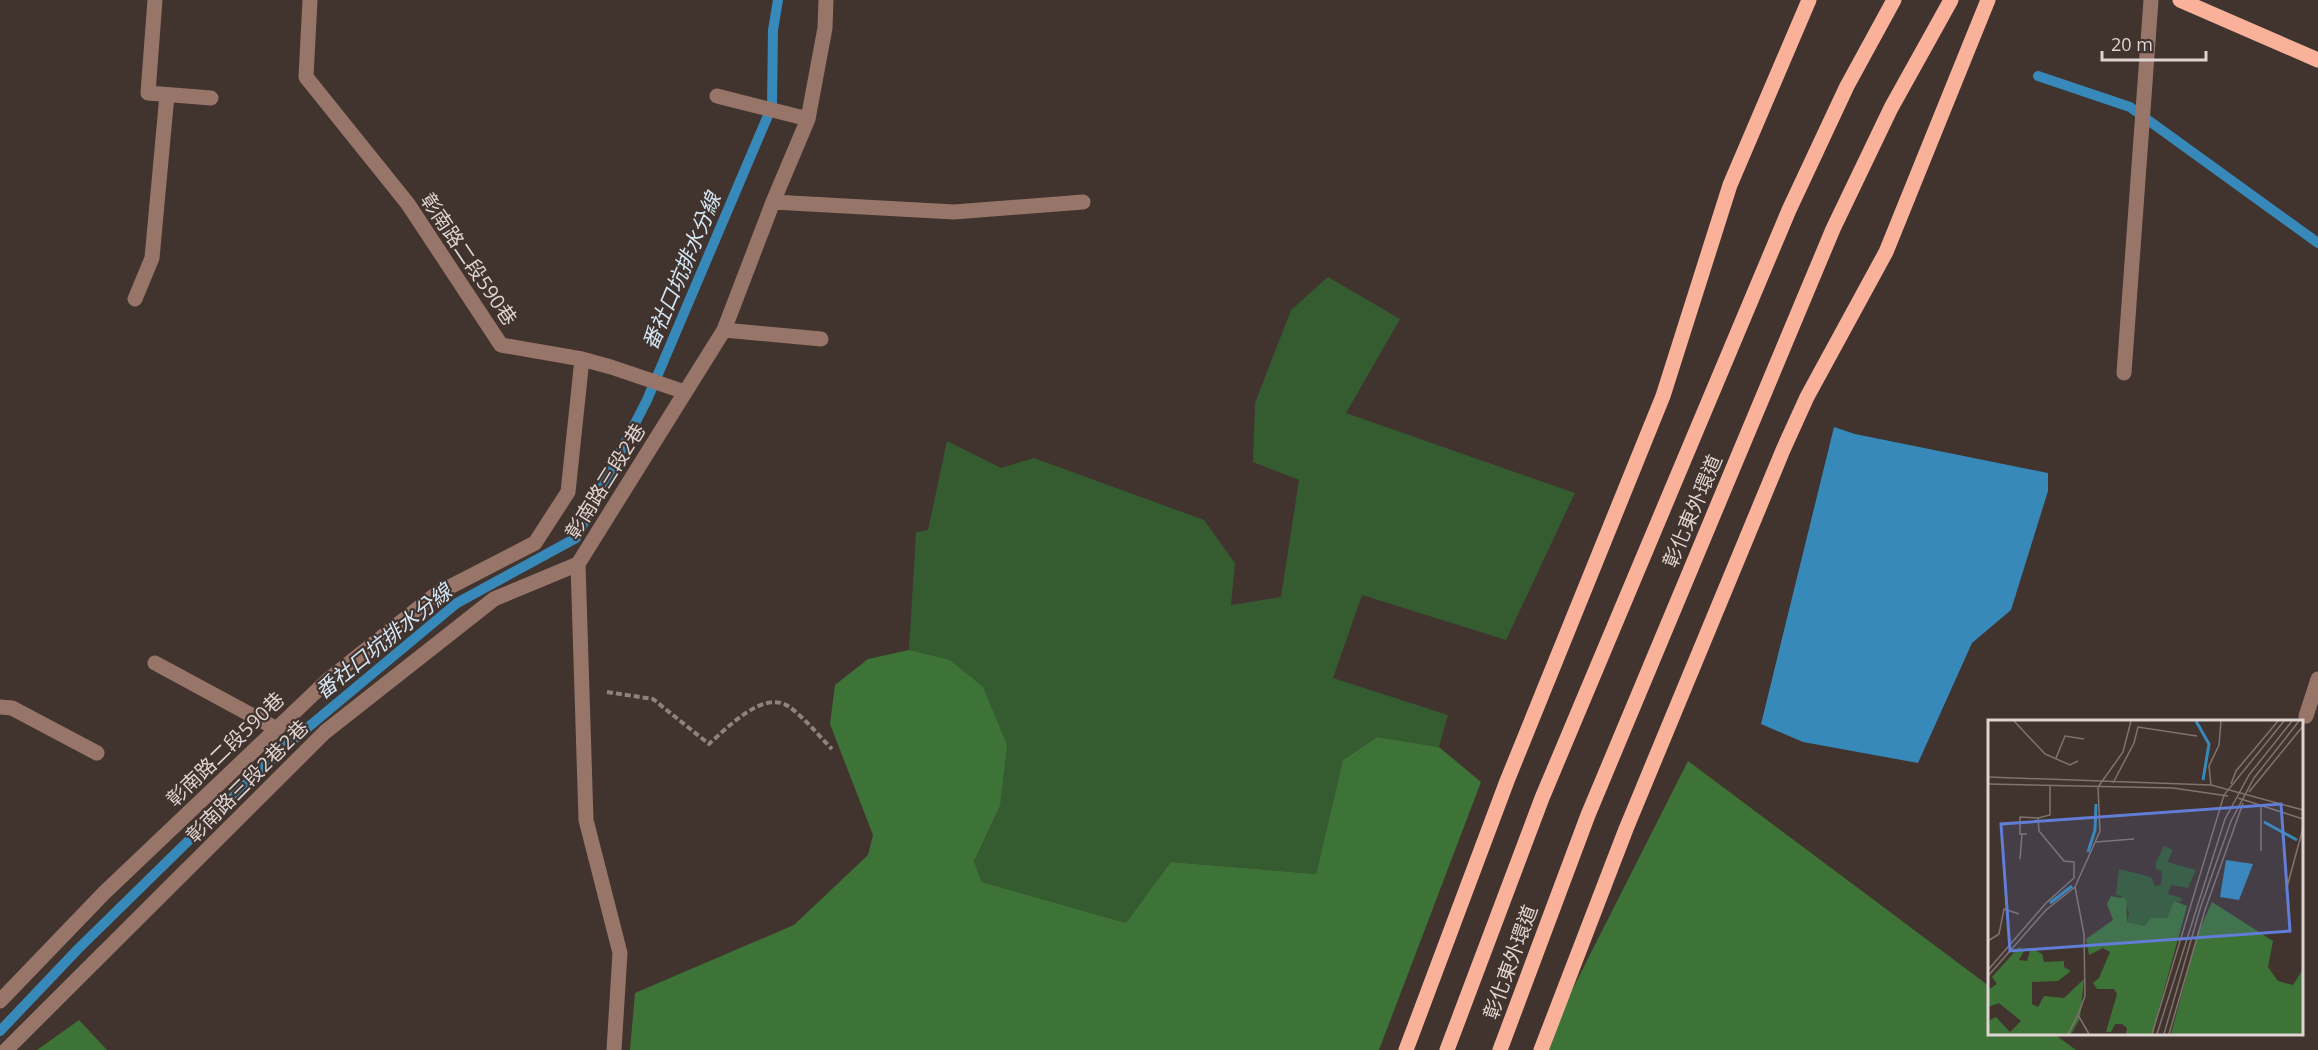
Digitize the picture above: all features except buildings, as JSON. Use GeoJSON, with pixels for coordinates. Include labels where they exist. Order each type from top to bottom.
{"type":"FeatureCollection","features":[{"type":"Feature","properties":{"kind":"main road"},"geometry":{"type":"LineString","coordinates":[[1406,1048],[1507,781],[1664,396],[1730,185],[1809,0]]}},
{"type":"Feature","properties":{"kind":"main road","name":"彰化東外環道"},"geometry":{"type":"LineString","coordinates":[[1447,1050],[1542,798],[1789,210],[1847,86],[1894,0]]}},
{"type":"Feature","properties":{"kind":"main road","name":"彰化東外環道"},"geometry":{"type":"LineString","coordinates":[[1500,1050],[1588,815],[1833,229],[1891,108],[1951,0]]}},
{"type":"Feature","properties":{"kind":"main road"},"geometry":{"type":"LineString","coordinates":[[1542,1050],[1626,829],[1783,450],[1807,397],[1886,252],[1988,0]]}},
{"type":"Feature","properties":{"kind":"main road"},"geometry":{"type":"LineString","coordinates":[[2180,0],[2318,60]]}},
{"type":"Feature","properties":{"kind":"street"},"geometry":{"type":"LineString","coordinates":[[155,0],[148,93],[211,98]]}},
{"type":"Feature","properties":{"kind":"street","name":"彰南路二段590巷"},"geometry":{"type":"LineString","coordinates":[[0,1001],[104,893],[329,679],[436,594],[535,543],[568,492],[582,359],[501,345],[408,204],[306,77],[310,0]]}},
{"type":"Feature","properties":{"kind":"street","name":"彰南路三段2巷"},"geometry":{"type":"LineString","coordinates":[[614,1050],[620,953],[586,820],[578,564],[724,330],[773,202],[808,119],[825,28],[826,0]]}},
{"type":"Feature","properties":{"kind":"street"},"geometry":{"type":"LineString","coordinates":[[2124,373],[2151,0]]}},
{"type":"Feature","properties":{"kind":"street"},"geometry":{"type":"LineString","coordinates":[[135,299],[152,258],[167,95]]}},
{"type":"Feature","properties":{"kind":"street"},"geometry":{"type":"LineString","coordinates":[[717,96],[808,119]]}},
{"type":"Feature","properties":{"kind":"street"},"geometry":{"type":"LineString","coordinates":[[773,202],[954,212],[1083,202]]}},
{"type":"Feature","properties":{"kind":"street"},"geometry":{"type":"LineString","coordinates":[[724,330],[821,339]]}},
{"type":"Feature","properties":{"kind":"street"},"geometry":{"type":"LineString","coordinates":[[582,359],[685,392]]}},
{"type":"Feature","properties":{"kind":"street","name":"彰南路三段2巷2巷"},"geometry":{"type":"LineString","coordinates":[[6,1050],[326,732],[494,599],[578,564]]}},
{"type":"Feature","properties":{"kind":"street"},"geometry":{"type":"LineString","coordinates":[[155,663],[276,729]]}},
{"type":"Feature","properties":{"kind":"street"},"geometry":{"type":"LineString","coordinates":[[2306,716],[2318,679]]}},
{"type":"Feature","properties":{"kind":"street"},"geometry":{"type":"LineString","coordinates":[[0,707],[12,708],[97,753]]}},
{"type":"Feature","properties":{"kind":"path"},"geometry":{"type":"LineString","coordinates":[[582,688],[653,699],[709,744],[738,718],[766,702],[786,705],[831,749]]}},
{"type":"Feature","properties":{"kind":"green space"},"geometry":{"type":"Polygon","coordinates":[[[1328,277],[1400,319],[1346,413],[1575,493],[1506,640],[1362,595],[1333,678],[1448,715],[1439,747],[1377,737],[1343,760],[1316,874],[1172,862],[1126,923],[982,882],[974,863],[1000,806],[909,650],[916,532],[928,530],[947,441],[1001,468],[1034,458],[1204,520],[1235,563],[1231,605],[1281,597],[1299,480],[1253,462],[1255,403],[1291,310],[1328,277]]]}},
{"type":"Feature","properties":{"kind":"green space"},"geometry":{"type":"Polygon","coordinates":[[[909,650],[950,660],[983,687],[1007,745],[1000,806],[974,862],[982,882],[1126,923],[1171,862],[1316,874],[1343,760],[1377,737],[1439,747],[1481,782],[1379,1050],[630,1050],[635,993],[794,925],[868,855],[873,835],[830,724],[835,685],[868,659],[909,650]]]}},
{"type":"Feature","properties":{"kind":"green space"},"geometry":{"type":"Polygon","coordinates":[[[1688,761],[1988,985],[1988,1035],[2055,1035],[2076,1050],[1548,1050],[1562,1010],[1688,761]]]}},
{"type":"Feature","properties":{"kind":"green space"},"geometry":{"type":"Polygon","coordinates":[[[79,1020],[107,1050],[37,1050],[79,1020]]]}},
{"type":"Feature","properties":{"kind":"water"},"geometry":{"type":"Polygon","coordinates":[[[1834,427],[1855,434],[2048,473],[2048,491],[2011,610],[1972,643],[1918,763],[1803,742],[1761,724],[1834,427]]]}},
{"type":"Feature","properties":{"kind":"waterway","name":"番社口坑排水分線"},"geometry":{"type":"LineString","coordinates":[[0,1031],[78,949],[282,749],[457,603],[576,538],[647,400],[772,106],[773,30],[778,0]]}},
{"type":"Feature","properties":{"kind":"waterway"},"geometry":{"type":"LineString","coordinates":[[2038,76],[2130,107],[2318,243]]}}]}
